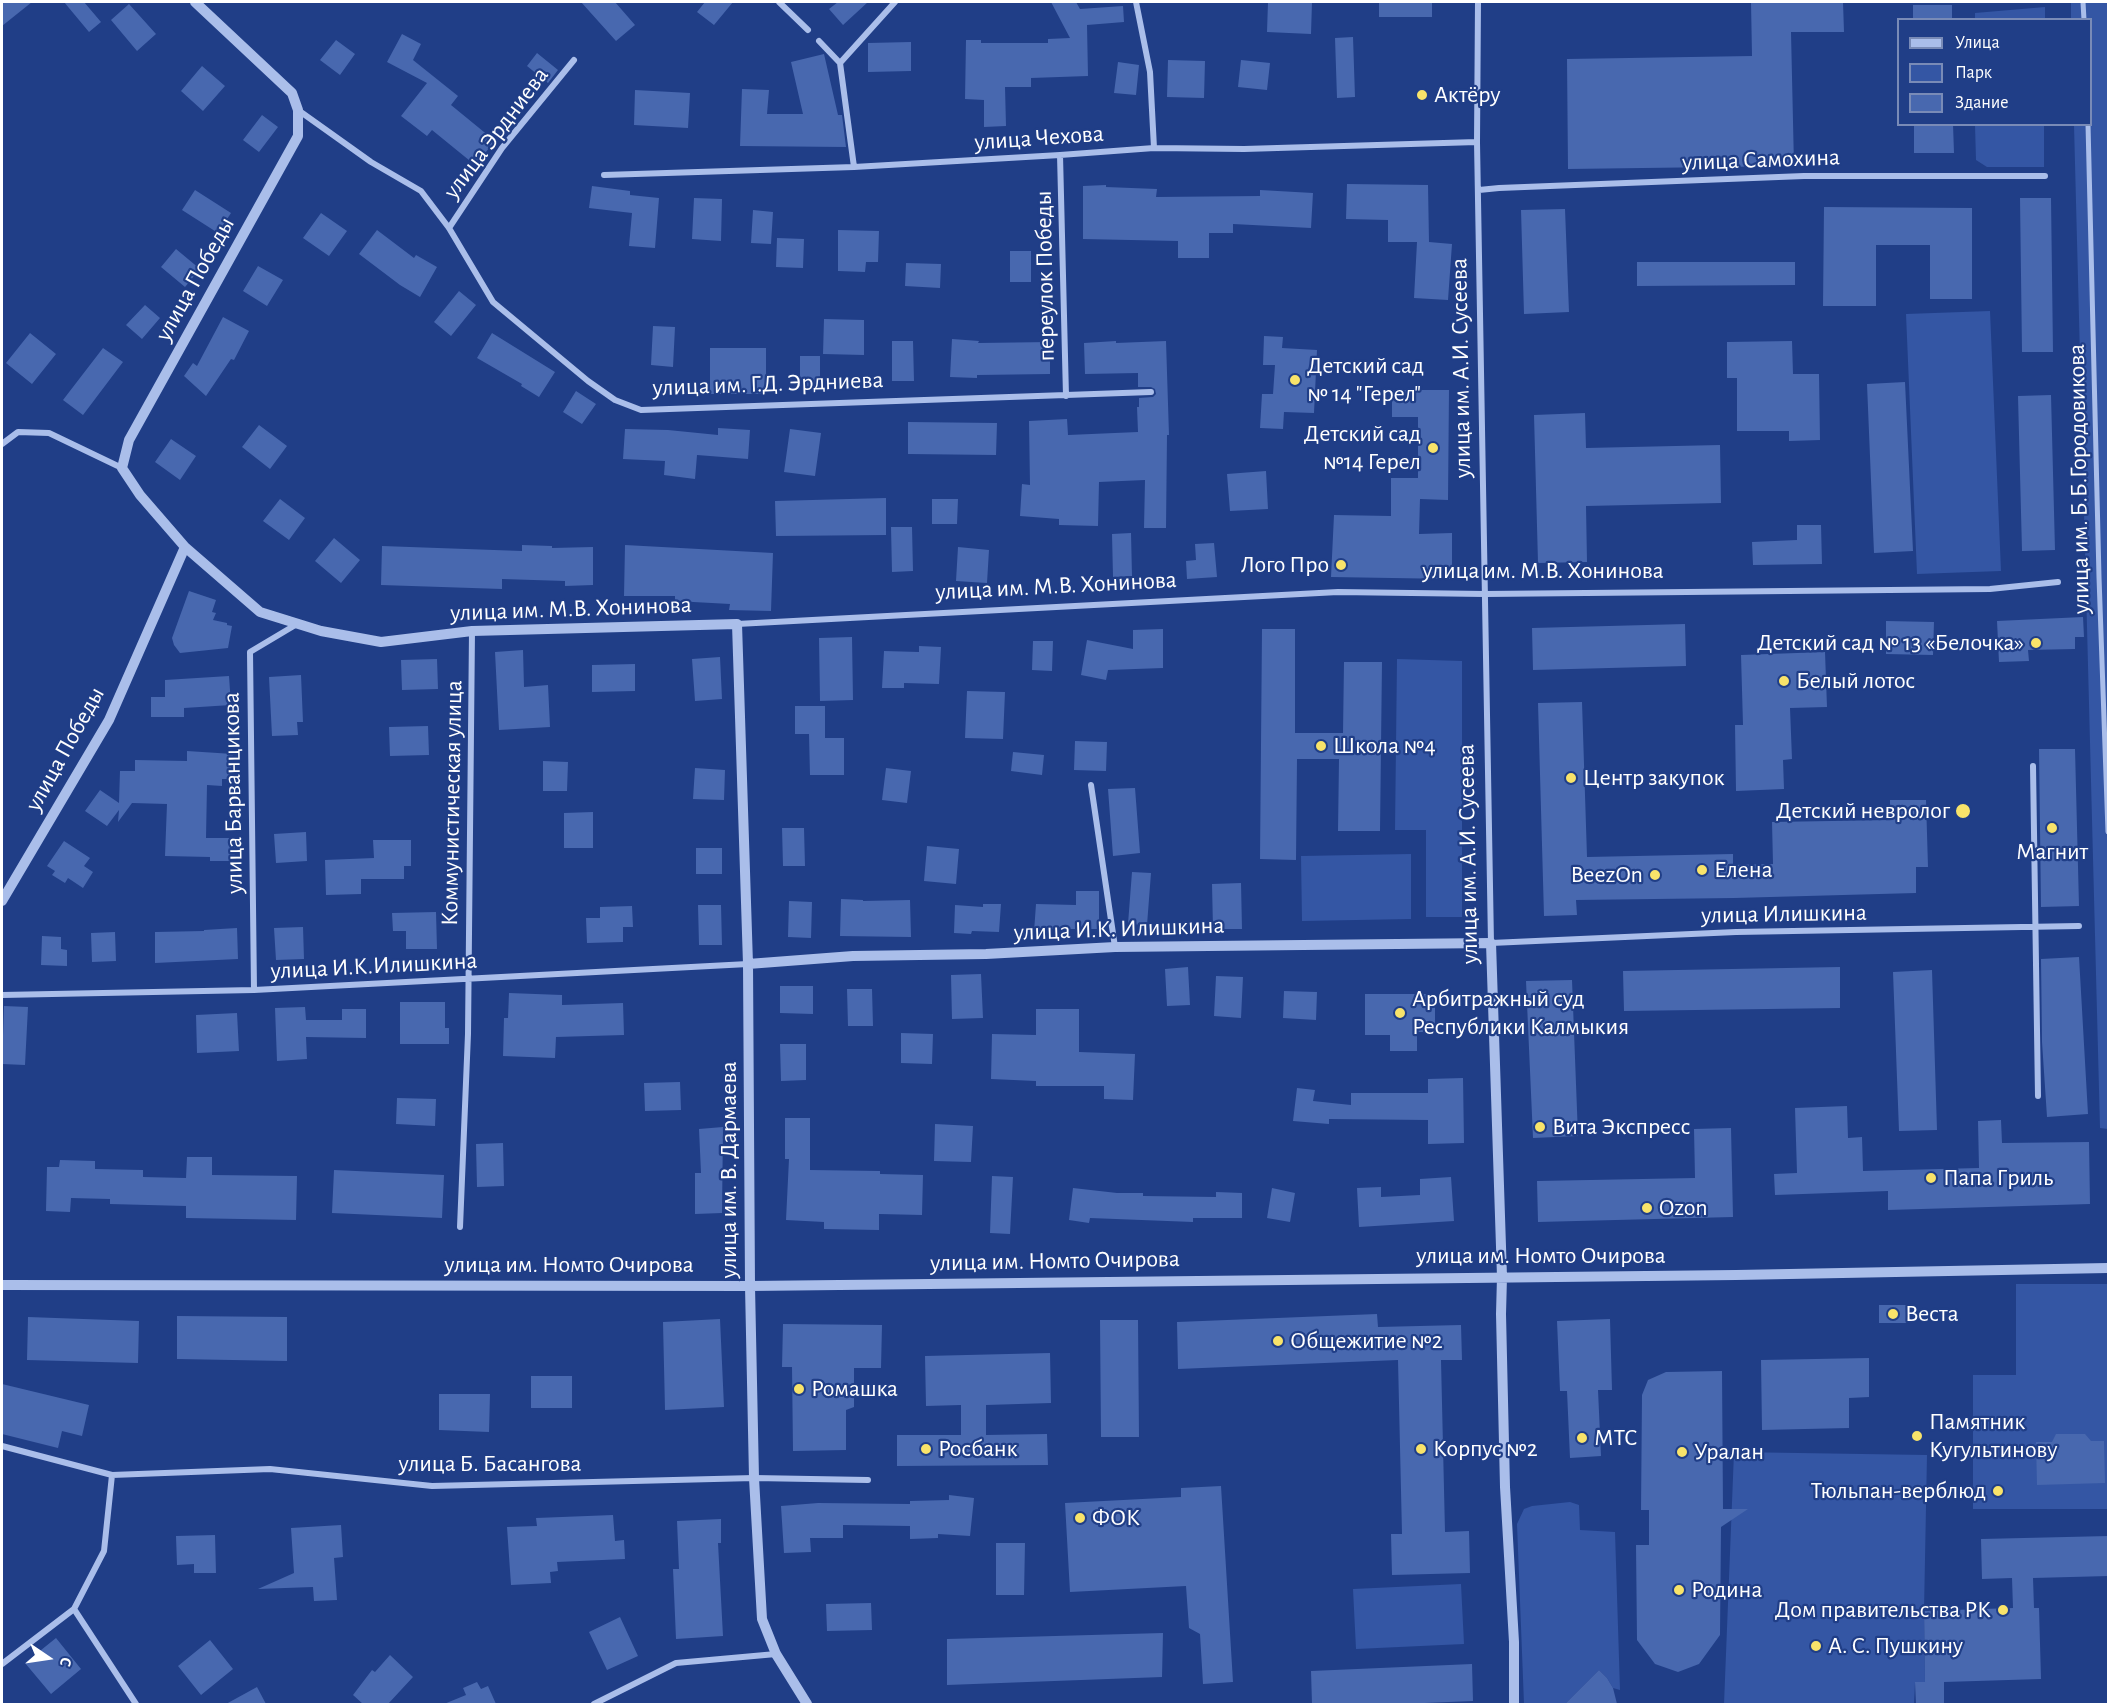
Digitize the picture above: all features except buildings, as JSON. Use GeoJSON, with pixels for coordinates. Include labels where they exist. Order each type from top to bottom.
{"type":"FeatureCollection","features":[{"type":"Feature","properties":{"kind":"street","name":"улица им. Г.Д. Эрдниева"},"geometry":{"type":"LineString","coordinates":[[195,2],[292,93],[298,110],[371,162],[421,191],[449,228],[493,302],[588,381],[615,400],[640,410],[1151,392]]}},
{"type":"Feature","properties":{"kind":"street"},"geometry":{"type":"LineString","coordinates":[[779,2],[808,30]]}},
{"type":"Feature","properties":{"kind":"street"},"geometry":{"type":"LineString","coordinates":[[840,63],[895,2]]}},
{"type":"Feature","properties":{"kind":"street"},"geometry":{"type":"LineString","coordinates":[[1136,2],[1150,72],[1154,148]]}},
{"type":"Feature","properties":{"kind":"street","name":"улица им. А.И. Сусеева"},"geometry":{"type":"LineString","coordinates":[[1478,2],[1477,142],[1491,943],[1502,1276],[1505,1487],[1514,1642],[1515,1704]]}},
{"type":"Feature","properties":{"kind":"street"},"geometry":{"type":"LineString","coordinates":[[2083,2],[2084,18]]}},
{"type":"Feature","properties":{"kind":"street"},"geometry":{"type":"LineString","coordinates":[[819,41],[840,63],[854,167]]}},
{"type":"Feature","properties":{"kind":"street","name":"улица Эрдниева"},"geometry":{"type":"LineString","coordinates":[[449,228],[502,148],[574,60]]}},
{"type":"Feature","properties":{"kind":"street","name":"улица Победы"},"geometry":{"type":"LineString","coordinates":[[122,468],[129,440],[298,136],[298,110]]}},
{"type":"Feature","properties":{"kind":"street","name":"улица им. Б.Б.Городовикова"},"geometry":{"type":"LineString","coordinates":[[2088,126],[2100,604],[2109,832]]}},
{"type":"Feature","properties":{"kind":"street","name":"улица Чехова"},"geometry":{"type":"LineString","coordinates":[[604,175],[854,167],[1060,156],[1154,148],[1244,149],[1477,142]]}},
{"type":"Feature","properties":{"kind":"street","name":"переулок Победы"},"geometry":{"type":"LineString","coordinates":[[1060,156],[1066,396]]}},
{"type":"Feature","properties":{"kind":"street","name":"улица Самохина"},"geometry":{"type":"LineString","coordinates":[[1479,190],[1804,176],[2046,176]]}},
{"type":"Feature","properties":{"kind":"street"},"geometry":{"type":"LineString","coordinates":[[2,444],[18,432],[49,434],[122,468]]}},
{"type":"Feature","properties":{"kind":"street","name":"улица им. М.В. Хонинова"},"geometry":{"type":"LineString","coordinates":[[122,468],[140,495],[185,547],[260,612],[321,631],[381,642],[472,631],[738,624],[1338,592],[1485,594],[1990,589],[2058,582]]}},
{"type":"Feature","properties":{"kind":"street","name":"улица Победы"},"geometry":{"type":"LineString","coordinates":[[2,901],[109,720],[185,547]]}},
{"type":"Feature","properties":{"kind":"street","name":"улица Барванцикова"},"geometry":{"type":"LineString","coordinates":[[254,990],[249,652],[298,624]]}},
{"type":"Feature","properties":{"kind":"street","name":"улица им. В. Дармаева"},"geometry":{"type":"LineString","coordinates":[[738,624],[748,964],[754,1478],[762,1618],[776,1654],[807,1704]]}},
{"type":"Feature","properties":{"kind":"street","name":"Коммунистическая улица"},"geometry":{"type":"LineString","coordinates":[[459,1227],[468,1034],[472,631]]}},
{"type":"Feature","properties":{"kind":"street"},"geometry":{"type":"LineString","coordinates":[[2033,766],[2038,1096]]}},
{"type":"Feature","properties":{"kind":"street"},"geometry":{"type":"LineString","coordinates":[[1091,786],[1115,947]]}},
{"type":"Feature","properties":{"kind":"street","name":"улица Илишкина"},"geometry":{"type":"LineString","coordinates":[[1491,943],[1736,932],[2079,926]]}},
{"type":"Feature","properties":{"kind":"street","name":"улица И.К. Илишкина"},"geometry":{"type":"LineString","coordinates":[[748,964],[853,956],[986,954],[1115,947],[1491,943]]}},
{"type":"Feature","properties":{"kind":"street","name":"улица И.К.Илишкина"},"geometry":{"type":"LineString","coordinates":[[2,995],[254,990],[748,964]]}},
{"type":"Feature","properties":{"kind":"street","name":"улица им. Номто Очирова"},"geometry":{"type":"LineString","coordinates":[[2,1285],[750,1286],[1736,1275],[2109,1268]]}},
{"type":"Feature","properties":{"kind":"street","name":"улица Б. Басангова"},"geometry":{"type":"LineString","coordinates":[[2,1446],[112,1474],[270,1469],[432,1486],[754,1478],[868,1480]]}},
{"type":"Feature","properties":{"kind":"street"},"geometry":{"type":"LineString","coordinates":[[2,1664],[74,1609],[104,1551],[112,1474]]}},
{"type":"Feature","properties":{"kind":"street"},"geometry":{"type":"LineString","coordinates":[[74,1609],[136,1704]]}},
{"type":"Feature","properties":{"kind":"street"},"geometry":{"type":"LineString","coordinates":[[594,1704],[676,1664],[776,1654]]}},
{"type":"Feature","properties":{"kind":"green space"},"geometry":{"type":"Polygon","coordinates":[[[2071,2],[2108,2],[2108,1129],[2100,1128],[2074,126],[2092,126],[2092,18],[2071,18],[2071,2]]]}},
{"type":"Feature","properties":{"kind":"green space"},"geometry":{"type":"Polygon","coordinates":[[[2045,7],[2045,18],[1975,18],[1975,13],[2045,7]]]}},
{"type":"Feature","properties":{"kind":"green space"},"geometry":{"type":"Polygon","coordinates":[[[1975,126],[2044,126],[2044,167],[1987,167],[1976,160],[1975,126]]]}},
{"type":"Feature","properties":{"kind":"green space"},"geometry":{"type":"Polygon","coordinates":[[[1990,311],[2001,571],[1917,574],[1906,314],[1990,311]]]}},
{"type":"Feature","properties":{"kind":"green space"},"geometry":{"type":"Polygon","coordinates":[[[1397,659],[1462,661],[1462,917],[1426,917],[1426,830],[1395,830],[1397,659]]]}},
{"type":"Feature","properties":{"kind":"green space"},"geometry":{"type":"Polygon","coordinates":[[[1411,854],[1411,919],[1302,921],[1301,856],[1411,854]]]}},
{"type":"Feature","properties":{"kind":"green space"},"geometry":{"type":"Polygon","coordinates":[[[2016,1284],[2108,1284],[2108,1509],[1973,1509],[1973,1375],[2016,1375],[2016,1284]]]}},
{"type":"Feature","properties":{"kind":"green space"},"geometry":{"type":"Polygon","coordinates":[[[1734,1452],[1927,1455],[1925,1682],[1915,1683],[1914,1704],[1724,1704],[1734,1452]]]}},
{"type":"Feature","properties":{"kind":"green space"},"geometry":{"type":"Polygon","coordinates":[[[1570,1502],[1579,1505],[1580,1530],[1615,1532],[1620,1690],[1613,1688],[1599,1670],[1565,1704],[1524,1704],[1517,1524],[1524,1509],[1570,1502]]]}},
{"type":"Feature","properties":{"kind":"green space"},"geometry":{"type":"Polygon","coordinates":[[[1461,1584],[1464,1644],[1356,1649],[1353,1589],[1461,1584]]]}},
{"type":"Feature","properties":{"kind":"place","name":"Актёру"},"geometry":{"type":"Point","coordinates":[1422,95]}},
{"type":"Feature","properties":{"kind":"place","name":"Детский сад № 14 \"Герел\""},"geometry":{"type":"Point","coordinates":[1295,380]}},
{"type":"Feature","properties":{"kind":"place","name":"Детский сад №14 Герел"},"geometry":{"type":"Point","coordinates":[1433,448]}},
{"type":"Feature","properties":{"kind":"place","name":"Лого Про"},"geometry":{"type":"Point","coordinates":[1341,565]}},
{"type":"Feature","properties":{"kind":"place","name":"Детский сад № 13 «Белочка»"},"geometry":{"type":"Point","coordinates":[2036,643]}},
{"type":"Feature","properties":{"kind":"place","name":"Белый лотос"},"geometry":{"type":"Point","coordinates":[1784,681]}},
{"type":"Feature","properties":{"kind":"place","name":"Школа №4"},"geometry":{"type":"Point","coordinates":[1321,746]}},
{"type":"Feature","properties":{"kind":"place","name":"Центр закупок"},"geometry":{"type":"Point","coordinates":[1571,778]}},
{"type":"Feature","properties":{"kind":"place","name":"Детский невролог"},"geometry":{"type":"Point","coordinates":[1963,811]}},
{"type":"Feature","properties":{"kind":"place","name":"Магнит"},"geometry":{"type":"Point","coordinates":[2052,828]}},
{"type":"Feature","properties":{"kind":"place","name":"Елена"},"geometry":{"type":"Point","coordinates":[1702,870]}},
{"type":"Feature","properties":{"kind":"place","name":"BeezOn"},"geometry":{"type":"Point","coordinates":[1655,875]}},
{"type":"Feature","properties":{"kind":"place","name":"Арбитражный суд Республики Калмыкия"},"geometry":{"type":"Point","coordinates":[1400,1013]}},
{"type":"Feature","properties":{"kind":"place","name":"Вита Экспресс"},"geometry":{"type":"Point","coordinates":[1540,1127]}},
{"type":"Feature","properties":{"kind":"place","name":"Папа Гриль"},"geometry":{"type":"Point","coordinates":[1931,1178]}},
{"type":"Feature","properties":{"kind":"place","name":"Ozon"},"geometry":{"type":"Point","coordinates":[1647,1208]}},
{"type":"Feature","properties":{"kind":"place","name":"Веста"},"geometry":{"type":"Point","coordinates":[1893,1314]}},
{"type":"Feature","properties":{"kind":"place","name":"Общежитие №2"},"geometry":{"type":"Point","coordinates":[1278,1341]}},
{"type":"Feature","properties":{"kind":"place","name":"Ромашка"},"geometry":{"type":"Point","coordinates":[799,1389]}},
{"type":"Feature","properties":{"kind":"place","name":"Памятник Кугультинову"},"geometry":{"type":"Point","coordinates":[1917,1436]}},
{"type":"Feature","properties":{"kind":"place","name":"МТС"},"geometry":{"type":"Point","coordinates":[1582,1438]}},
{"type":"Feature","properties":{"kind":"place","name":"Росбанк"},"geometry":{"type":"Point","coordinates":[926,1449]}},
{"type":"Feature","properties":{"kind":"place","name":"Корпус №2"},"geometry":{"type":"Point","coordinates":[1421,1449]}},
{"type":"Feature","properties":{"kind":"place","name":"Уралан"},"geometry":{"type":"Point","coordinates":[1682,1452]}},
{"type":"Feature","properties":{"kind":"place","name":"Тюльпан-верблюд"},"geometry":{"type":"Point","coordinates":[1998,1491]}},
{"type":"Feature","properties":{"kind":"place","name":"ФОК"},"geometry":{"type":"Point","coordinates":[1080,1518]}},
{"type":"Feature","properties":{"kind":"place","name":"Родина"},"geometry":{"type":"Point","coordinates":[1679,1590]}},
{"type":"Feature","properties":{"kind":"place","name":"Дом правительства РК"},"geometry":{"type":"Point","coordinates":[2003,1610]}},
{"type":"Feature","properties":{"kind":"place","name":"А. С. Пушкину"},"geometry":{"type":"Point","coordinates":[1816,1646]}}]}
